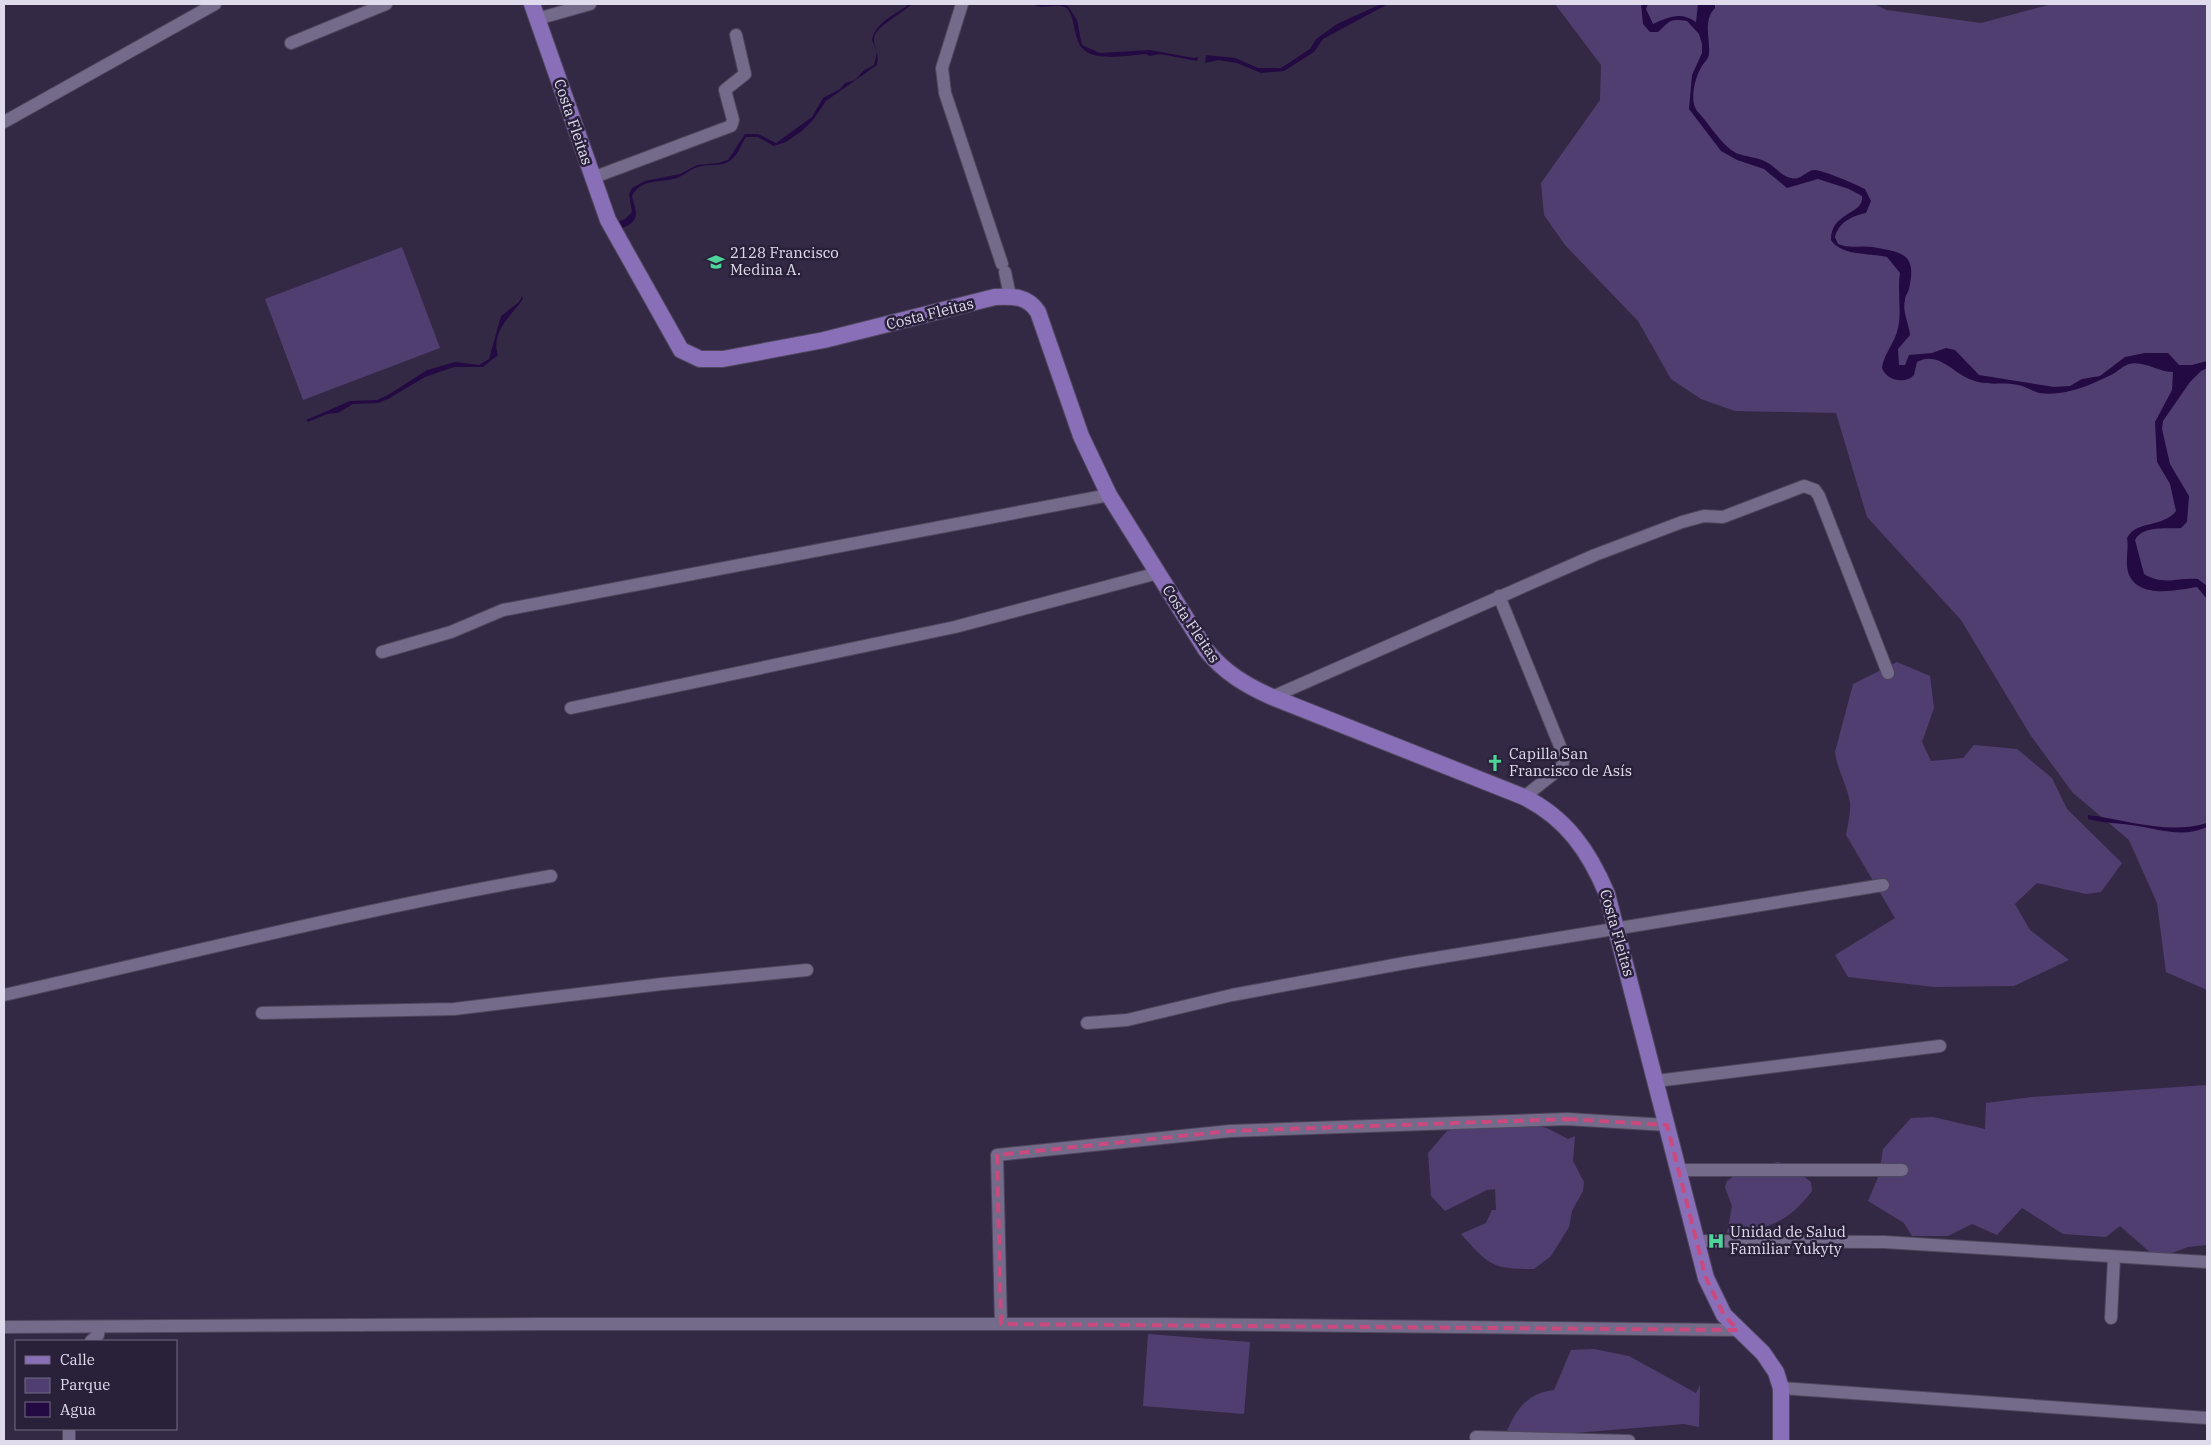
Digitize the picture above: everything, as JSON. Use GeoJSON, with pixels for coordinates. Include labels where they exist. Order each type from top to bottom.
{"type":"FeatureCollection","features":[{"type":"Feature","properties":{"kind":"main road","name":"Costa Fleitas"},"geometry":{"type":"LineString","coordinates":[[532,4],[608,220],[672,337],[682,350],[700,359],[723,359],[815,341],[995,297],[1010,296],[1029,302],[1038,312],[1081,436],[1109,496],[1206,650],[1220,667],[1246,685],[1272,697],[1524,797],[1556,816],[1575,838],[1601,879],[1617,930],[1706,1278],[1715,1300],[1738,1330],[1771,1362],[1781,1388],[1780,1441]]}},
{"type":"Feature","properties":{"kind":"street"},"geometry":{"type":"LineString","coordinates":[[4,122],[215,4]]}},
{"type":"Feature","properties":{"kind":"street"},"geometry":{"type":"LineString","coordinates":[[291,43],[386,4]]}},
{"type":"Feature","properties":{"kind":"street"},"geometry":{"type":"LineString","coordinates":[[537,20],[590,4]]}},
{"type":"Feature","properties":{"kind":"street"},"geometry":{"type":"LineString","coordinates":[[962,4],[942,68],[945,93],[1004,268],[1010,296]]}},
{"type":"Feature","properties":{"kind":"street"},"geometry":{"type":"LineString","coordinates":[[592,178],[731,126],[733,123],[725,90],[745,74],[736,35]]}},
{"type":"Feature","properties":{"kind":"street"},"geometry":{"type":"LineString","coordinates":[[1272,697],[1499,596],[1682,522],[1704,516],[1723,517],[1804,486],[1815,490],[1819,496],[1888,673]]}},
{"type":"Feature","properties":{"kind":"street"},"geometry":{"type":"LineString","coordinates":[[382,652],[451,632],[503,610],[1109,496]]}},
{"type":"Feature","properties":{"kind":"street"},"geometry":{"type":"LineString","coordinates":[[571,708],[955,626],[1158,573]]}},
{"type":"Feature","properties":{"kind":"street"},"geometry":{"type":"LineString","coordinates":[[1499,596],[1564,756],[1562,767],[1524,797]]}},
{"type":"Feature","properties":{"kind":"street"},"geometry":{"type":"LineString","coordinates":[[4,994],[188,954],[388,906],[551,876]]}},
{"type":"Feature","properties":{"kind":"street"},"geometry":{"type":"LineString","coordinates":[[1087,1023],[1127,1020],[1232,995],[1405,963],[1617,930],[1883,885]]}},
{"type":"Feature","properties":{"kind":"street"},"geometry":{"type":"LineString","coordinates":[[262,1013],[454,1009],[662,984],[807,970]]}},
{"type":"Feature","properties":{"kind":"street"},"geometry":{"type":"LineString","coordinates":[[1656,1081],[1940,1046]]}},
{"type":"Feature","properties":{"kind":"street"},"geometry":{"type":"LineString","coordinates":[[1001,1324],[998,1155],[1230,1131],[1567,1119],[1667,1125]]}},
{"type":"Feature","properties":{"kind":"street"},"geometry":{"type":"LineString","coordinates":[[1678,1170],[1902,1170]]}},
{"type":"Feature","properties":{"kind":"street"},"geometry":{"type":"LineString","coordinates":[[1696,1241],[1884,1242],[2114,1258],[2207,1262]]}},
{"type":"Feature","properties":{"kind":"street"},"geometry":{"type":"LineString","coordinates":[[2111,1318],[2114,1258]]}},
{"type":"Feature","properties":{"kind":"street"},"geometry":{"type":"LineString","coordinates":[[4,1327],[1001,1324],[1738,1330]]}},
{"type":"Feature","properties":{"kind":"street"},"geometry":{"type":"LineString","coordinates":[[92,1340],[98,1335],[99,1327]]}},
{"type":"Feature","properties":{"kind":"street"},"geometry":{"type":"LineString","coordinates":[[1781,1388],[2207,1418]]}},
{"type":"Feature","properties":{"kind":"street"},"geometry":{"type":"LineString","coordinates":[[1476,1437],[1629,1441]]}},
{"type":"Feature","properties":{"kind":"highlighted area"},"geometry":{"type":"Polygon","coordinates":[[[1567,1119],[1667,1125],[1706,1278],[1724,1315],[1738,1330],[1001,1324],[997,1155],[1230,1131],[1567,1119]]]}},
{"type":"Feature","properties":{"kind":"green space"},"geometry":{"type":"Polygon","coordinates":[[[1555,4],[1873,4],[1887,10],[1981,23],[2052,4],[2207,4],[2207,990],[2166,972],[2157,903],[2129,840],[2073,793],[2031,736],[1961,620],[1867,517],[1836,413],[1735,411],[1701,399],[1671,379],[1638,321],[1565,245],[1544,215],[1541,183],[1600,100],[1601,65],[1555,4]]]}},
{"type":"Feature","properties":{"kind":"green space"},"geometry":{"type":"Polygon","coordinates":[[[402,247],[440,348],[303,400],[265,299],[402,247]]]}},
{"type":"Feature","properties":{"kind":"green space"},"geometry":{"type":"Polygon","coordinates":[[[1897,662],[1930,676],[1934,708],[1922,742],[1931,761],[1963,758],[1974,745],[2017,749],[2052,778],[2067,809],[2122,863],[2101,892],[2086,894],[2037,883],[2015,904],[2030,930],[2069,960],[2014,986],[1934,987],[1848,977],[1835,955],[1895,918],[1846,835],[1850,802],[1835,752],[1853,684],[1897,662]]]}},
{"type":"Feature","properties":{"kind":"green space"},"geometry":{"type":"Polygon","coordinates":[[[2207,1085],[2207,1245],[2188,1247],[2172,1253],[2152,1254],[2120,1226],[2106,1237],[2063,1234],[2022,1208],[1997,1235],[1972,1224],[1948,1236],[1912,1236],[1904,1223],[1868,1201],[1879,1175],[1883,1149],[1911,1118],[1933,1117],[1985,1129],[1986,1103],[2032,1097],[2207,1085]]]}},
{"type":"Feature","properties":{"kind":"green space"},"geometry":{"type":"Polygon","coordinates":[[[1524,1123],[1547,1128],[1568,1139],[1575,1136],[1573,1161],[1584,1182],[1583,1191],[1572,1211],[1569,1227],[1551,1256],[1534,1269],[1499,1266],[1478,1253],[1461,1234],[1486,1223],[1492,1210],[1496,1210],[1495,1189],[1487,1190],[1445,1211],[1431,1196],[1428,1153],[1447,1131],[1482,1124],[1524,1123]]]}},
{"type":"Feature","properties":{"kind":"green space"},"geometry":{"type":"Polygon","coordinates":[[[1778,1162],[1789,1165],[1811,1182],[1812,1191],[1794,1211],[1775,1223],[1753,1230],[1727,1233],[1732,1206],[1725,1187],[1727,1181],[1745,1169],[1778,1162]]]}},
{"type":"Feature","properties":{"kind":"green space"},"geometry":{"type":"Polygon","coordinates":[[[1148,1334],[1250,1342],[1244,1414],[1143,1406],[1148,1334]]]}},
{"type":"Feature","properties":{"kind":"green space"},"geometry":{"type":"Polygon","coordinates":[[[1594,1349],[1629,1356],[1696,1393],[1700,1385],[1699,1427],[1684,1424],[1550,1435],[1507,1431],[1519,1409],[1530,1398],[1537,1394],[1554,1390],[1571,1350],[1594,1349]]]}},
{"type":"Feature","properties":{"kind":"water"},"geometry":{"type":"Polygon","coordinates":[[[909,4],[912,4],[879,29],[874,38],[877,51],[872,40],[874,33],[887,19],[909,4]]]}},
{"type":"Feature","properties":{"kind":"water"},"geometry":{"type":"Polygon","coordinates":[[[1032,4],[1068,6],[1077,20],[1082,45],[1100,53],[1150,50],[1194,58],[1198,57],[1197,61],[1160,54],[1108,57],[1089,53],[1082,48],[1076,37],[1067,8],[1063,6],[1041,7],[1032,4]]]}},
{"type":"Feature","properties":{"kind":"water"},"geometry":{"type":"Polygon","coordinates":[[[1381,4],[1388,4],[1323,39],[1314,52],[1284,71],[1261,73],[1237,63],[1218,60],[1205,63],[1206,55],[1235,58],[1258,68],[1281,68],[1310,49],[1316,39],[1337,24],[1381,4]]]}},
{"type":"Feature","properties":{"kind":"water"},"geometry":{"type":"Polygon","coordinates":[[[1641,4],[1648,4],[1646,9],[1653,24],[1674,16],[1685,17],[1696,22],[1698,4],[1715,4],[1708,24],[1709,55],[1697,76],[1693,101],[1697,111],[1730,149],[1736,153],[1763,160],[1791,178],[1798,178],[1815,170],[1865,189],[1871,201],[1866,213],[1847,220],[1840,227],[1835,237],[1838,244],[1851,247],[1873,247],[1892,251],[1900,253],[1909,261],[1911,277],[1904,304],[1910,335],[1898,349],[1899,365],[1905,365],[1909,355],[1932,353],[1946,348],[1955,350],[1979,375],[2054,387],[2070,386],[2082,379],[2100,376],[2125,357],[2145,353],[2168,353],[2179,365],[2192,365],[2207,361],[2207,368],[2190,382],[2163,421],[2162,429],[2170,464],[2189,496],[2187,522],[2181,528],[2162,528],[2143,532],[2135,540],[2144,574],[2158,580],[2198,579],[2207,586],[2207,599],[2197,587],[2158,591],[2140,587],[2133,581],[2127,568],[2127,538],[2131,532],[2143,526],[2164,520],[2176,511],[2170,484],[2157,462],[2155,422],[2172,390],[2173,372],[2135,363],[2129,364],[2087,386],[2068,392],[2048,394],[2039,393],[2018,385],[1986,383],[1973,380],[1942,362],[1930,359],[1917,362],[1914,375],[1906,380],[1896,380],[1887,376],[1882,368],[1898,328],[1900,273],[1887,257],[1842,249],[1831,240],[1832,231],[1836,224],[1858,207],[1862,202],[1862,196],[1849,189],[1818,179],[1787,188],[1764,169],[1737,160],[1721,151],[1689,109],[1692,75],[1702,53],[1699,34],[1687,21],[1677,20],[1668,23],[1658,32],[1650,32],[1643,24],[1641,4]]]}},
{"type":"Feature","properties":{"kind":"water"},"geometry":{"type":"Polygon","coordinates":[[[877,52],[877,65],[826,101],[813,120],[786,142],[774,146],[758,137],[746,137],[736,155],[727,162],[719,165],[698,167],[677,178],[652,182],[641,186],[632,196],[636,212],[635,219],[628,226],[621,229],[617,222],[625,219],[632,212],[629,194],[632,188],[645,181],[680,174],[697,165],[728,160],[745,134],[758,134],[776,143],[812,117],[823,98],[840,89],[845,83],[855,80],[864,70],[874,65],[877,52]]]}},
{"type":"Feature","properties":{"kind":"water"},"geometry":{"type":"Polygon","coordinates":[[[522,296],[523,299],[499,331],[496,347],[498,355],[483,367],[454,367],[425,377],[378,403],[353,404],[338,413],[327,414],[308,422],[306,420],[350,401],[377,400],[427,370],[455,362],[479,365],[489,359],[501,316],[519,302],[522,296]]]}},
{"type":"Feature","properties":{"kind":"water"},"geometry":{"type":"Polygon","coordinates":[[[2088,815],[2163,827],[2178,828],[2207,823],[2207,827],[2188,832],[2169,832],[2088,819],[2088,815]]]}},
{"type":"Feature","properties":{"kind":"place","name":"2128 Francisco Medina A."},"geometry":{"type":"Point","coordinates":[716,262]}},
{"type":"Feature","properties":{"kind":"place","name":"Capilla San Francisco de Asís"},"geometry":{"type":"Point","coordinates":[1495,763]}},
{"type":"Feature","properties":{"kind":"place","name":"Unidad de Salud Familiar Yukyty"},"geometry":{"type":"Point","coordinates":[1716,1241]}}]}
